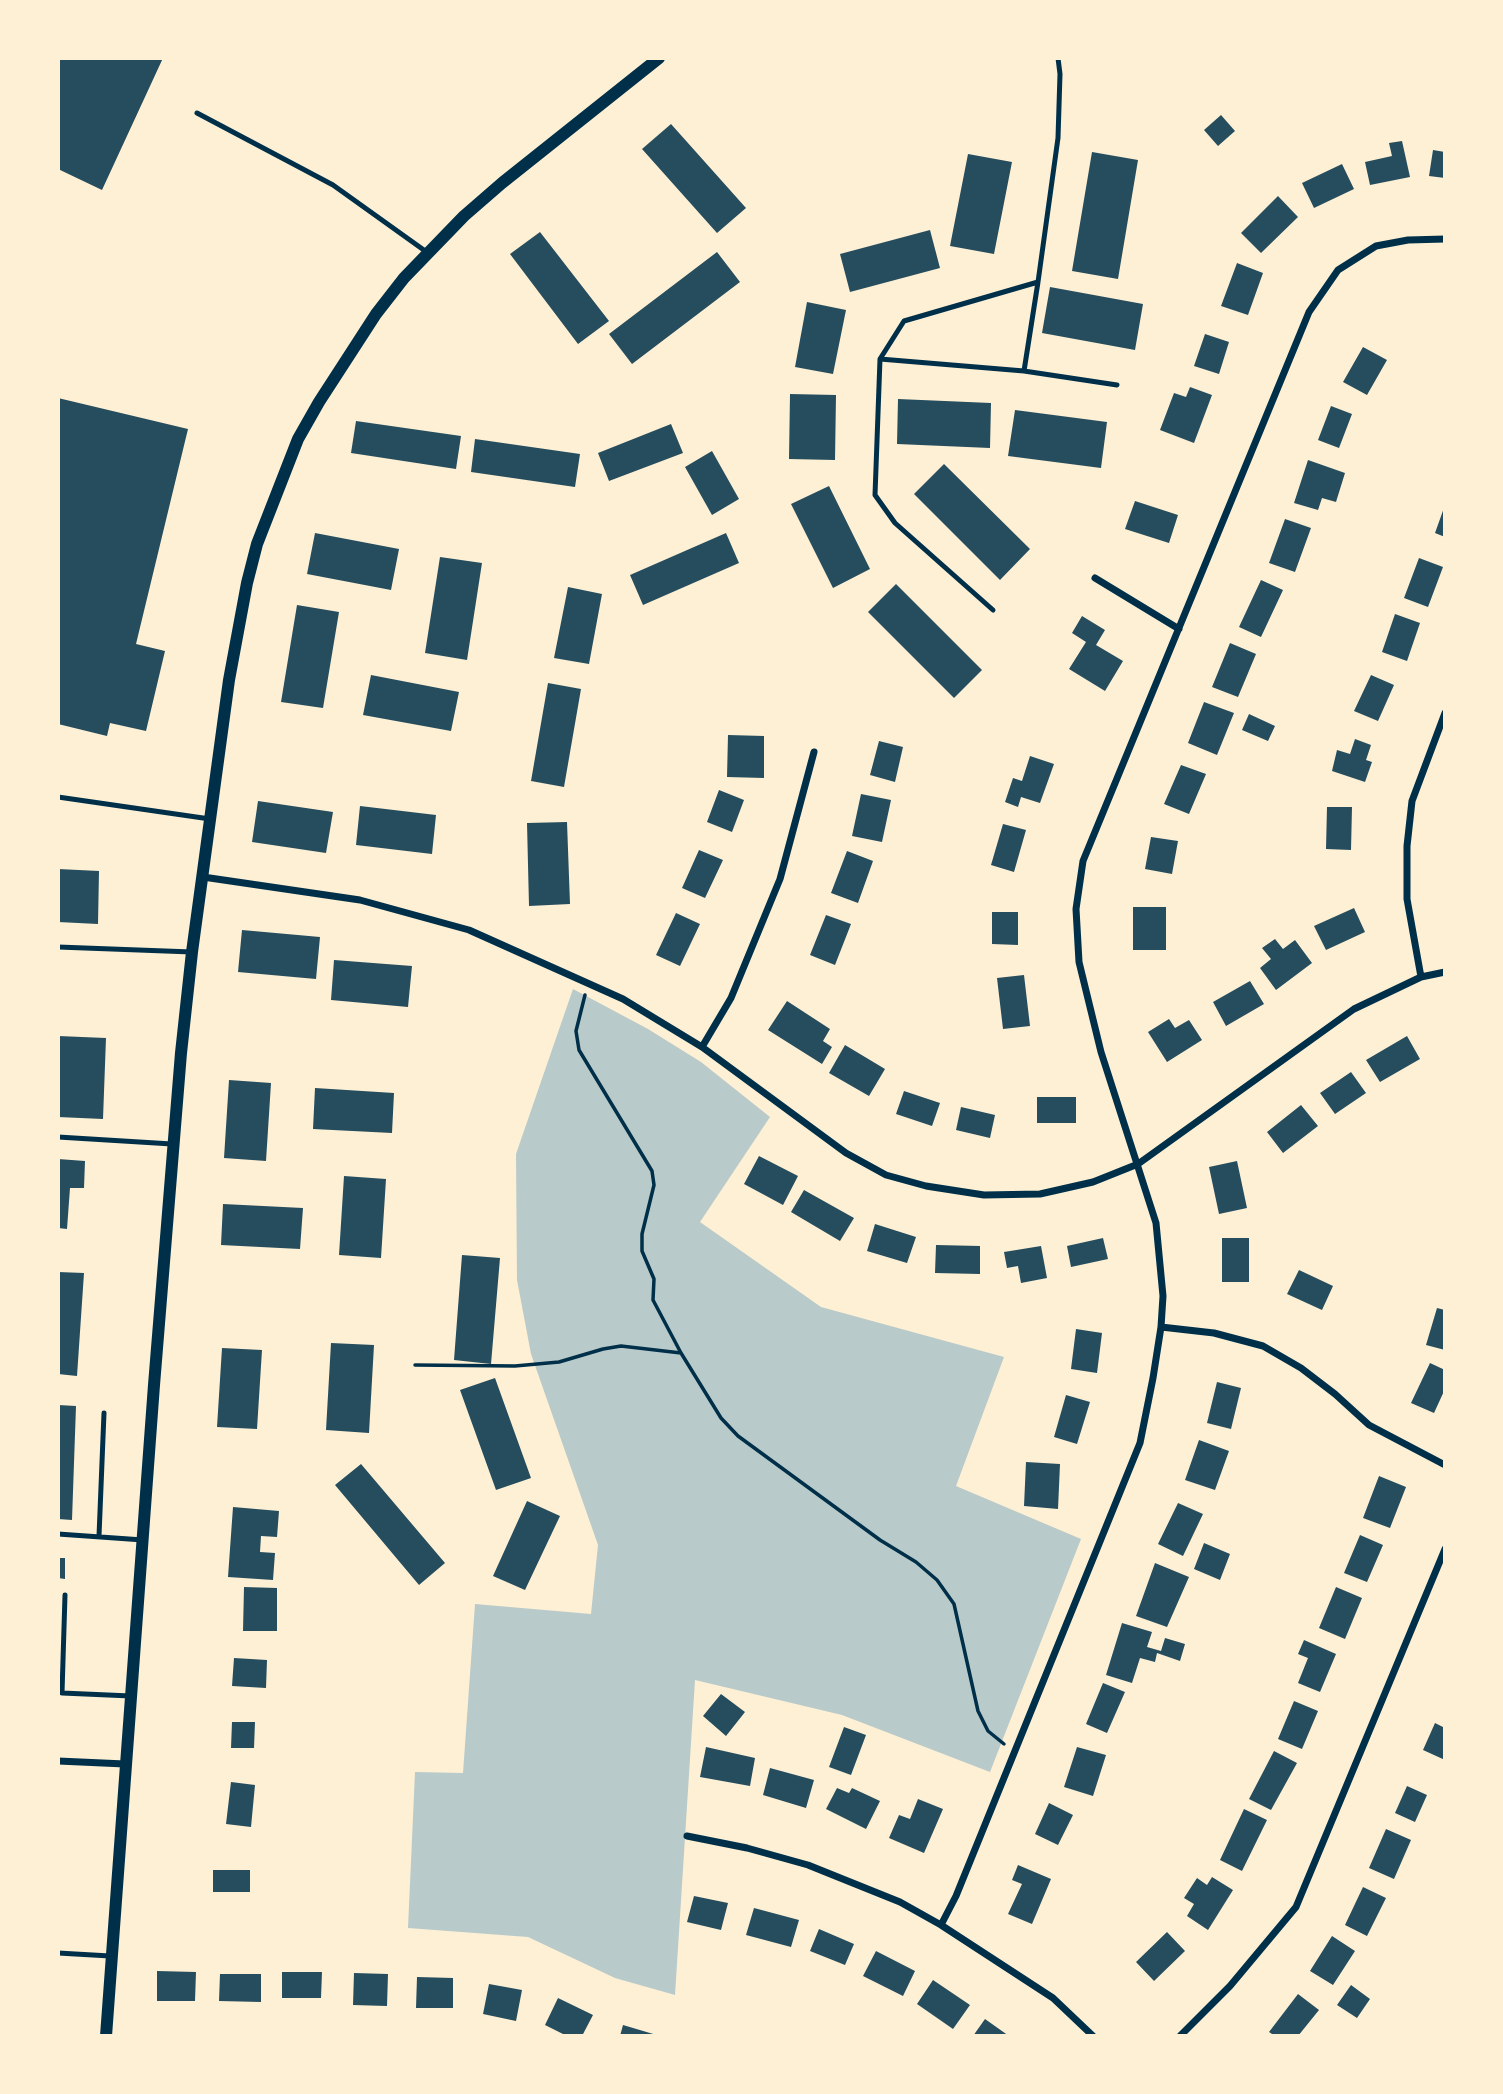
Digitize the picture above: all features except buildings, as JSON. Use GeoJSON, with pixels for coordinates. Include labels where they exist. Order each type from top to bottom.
{"type":"FeatureCollection","features":[{"type":"Feature","properties":{"kind":"street"},"geometry":{"type":"LineString","coordinates":[[106,2036],[172,1143],[192,952],[238,627],[247,583],[267,516],[298,439],[376,314],[464,216],[655,59]]}},
{"type":"Feature","properties":{"kind":"street"},"geometry":{"type":"LineString","coordinates":[[941,1925],[956,1896],[1140,1443],[1161,1328],[1163,1296],[1156,1223],[1101,1052],[1079,962],[1076,909],[1083,861],[1309,312],[1338,270],[1376,246],[1408,240],[1445,239]]}},
{"type":"Feature","properties":{"kind":"street"},"geometry":{"type":"LineString","coordinates":[[1095,578],[1179,629]]}},
{"type":"Feature","properties":{"kind":"street"},"geometry":{"type":"LineString","coordinates":[[1421,977],[1407,899],[1407,846],[1412,801],[1445,713]]}},
{"type":"Feature","properties":{"kind":"street"},"geometry":{"type":"LineString","coordinates":[[702,1047],[731,998],[780,879],[814,752]]}},
{"type":"Feature","properties":{"kind":"street"},"geometry":{"type":"LineString","coordinates":[[203,877],[324,893],[410,912],[469,930],[623,999],[702,1047],[846,1153],[886,1175],[926,1186],[984,1195],[1040,1194],[1093,1182],[1138,1164],[1354,1009],[1421,977],[1445,972]]}},
{"type":"Feature","properties":{"kind":"street"},"geometry":{"type":"LineString","coordinates":[[1161,1328],[1214,1334],[1263,1346],[1301,1368],[1369,1425],[1445,1465]]}},
{"type":"Feature","properties":{"kind":"street"},"geometry":{"type":"LineString","coordinates":[[1180,2036],[1230,1986],[1296,1907],[1445,1549]]}},
{"type":"Feature","properties":{"kind":"street"},"geometry":{"type":"LineString","coordinates":[[58,1760],[125,1764]]}},
{"type":"Feature","properties":{"kind":"street"},"geometry":{"type":"LineString","coordinates":[[687,1836],[808,1864],[865,1887],[941,1925],[1053,1998],[1093,2036]]}},
{"type":"Feature","properties":{"kind":"lane"},"geometry":{"type":"LineString","coordinates":[[1024,371],[1058,138],[1058,58]]}},
{"type":"Feature","properties":{"kind":"lane"},"geometry":{"type":"LineString","coordinates":[[197,113],[333,186],[428,253]]}},
{"type":"Feature","properties":{"kind":"lane"},"geometry":{"type":"LineString","coordinates":[[993,610],[895,523],[875,495],[880,359],[904,321],[1038,282]]}},
{"type":"Feature","properties":{"kind":"lane"},"geometry":{"type":"LineString","coordinates":[[880,359],[1024,371],[1116,385]]}},
{"type":"Feature","properties":{"kind":"lane"},"geometry":{"type":"LineString","coordinates":[[58,797],[210,819]]}},
{"type":"Feature","properties":{"kind":"lane"},"geometry":{"type":"LineString","coordinates":[[58,947],[192,952]]}},
{"type":"Feature","properties":{"kind":"lane"},"geometry":{"type":"LineString","coordinates":[[58,1137],[172,1143]]}},
{"type":"Feature","properties":{"kind":"lane"},"geometry":{"type":"LineString","coordinates":[[99,1536],[104,1413]]}},
{"type":"Feature","properties":{"kind":"lane"},"geometry":{"type":"LineString","coordinates":[[58,1534],[143,1540]]}},
{"type":"Feature","properties":{"kind":"lane"},"geometry":{"type":"LineString","coordinates":[[65,1595],[60,1693],[131,1696]]}},
{"type":"Feature","properties":{"kind":"lane"},"geometry":{"type":"LineString","coordinates":[[58,1953],[111,1956]]}},
{"type":"Feature","properties":{"kind":"path"},"geometry":{"type":"LineString","coordinates":[[587,982],[576,1031],[579,1050],[652,1171],[654,1185],[642,1234],[642,1251],[654,1279],[653,1300],[681,1353],[721,1418],[738,1436],[880,1541],[916,1562],[937,1580],[954,1604],[978,1711],[988,1731],[1014,1753]]}},
{"type":"Feature","properties":{"kind":"path"},"geometry":{"type":"LineString","coordinates":[[415,1365],[515,1366],[559,1362],[621,1346],[681,1353]]}},
{"type":"Feature","properties":{"kind":"shaded area"},"geometry":{"type":"Polygon","coordinates":[[[573,989],[648,1029],[701,1062],[770,1117],[700,1222],[821,1307],[1004,1357],[956,1486],[1081,1539],[990,1772],[842,1715],[695,1680],[675,1995],[615,1978],[528,1937],[408,1928],[415,1772],[463,1773],[475,1604],[591,1614],[598,1545],[531,1354],[517,1280],[516,1154],[573,989]]]}}]}
